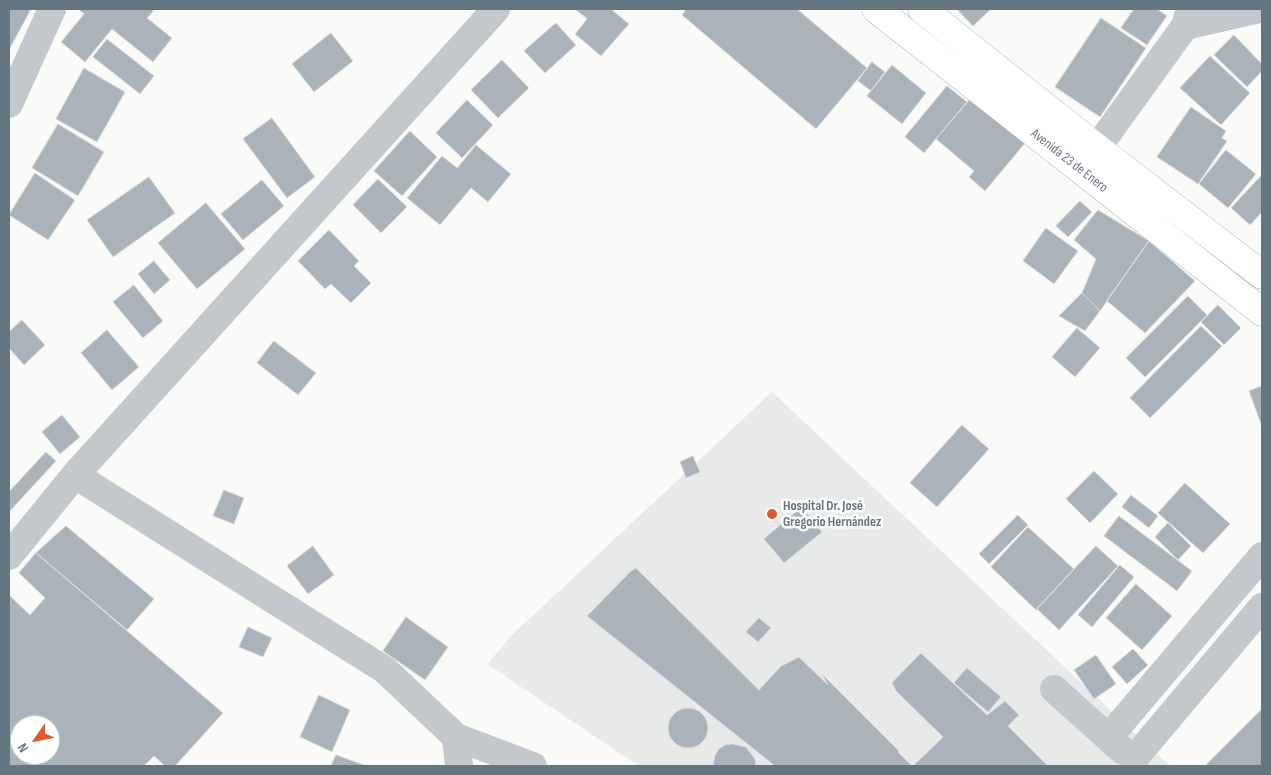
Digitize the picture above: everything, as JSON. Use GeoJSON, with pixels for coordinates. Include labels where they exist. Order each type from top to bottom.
{"type":"FeatureCollection","features":[{"type":"Feature","properties":{"kind":"main road","name":"Avenida 23 de Enero"},"geometry":{"type":"LineString","coordinates":[[876,9],[1262,312]]}},
{"type":"Feature","properties":{"kind":"main road","name":"Avenida 23 de Enero"},"geometry":{"type":"LineString","coordinates":[[922,9],[1097,148],[1262,275]]}},
{"type":"Feature","properties":{"kind":"street"},"geometry":{"type":"LineString","coordinates":[[9,104],[52,9]]}},
{"type":"Feature","properties":{"kind":"street"},"geometry":{"type":"LineString","coordinates":[[9,556],[75,475],[496,9]]}},
{"type":"Feature","properties":{"kind":"street"},"geometry":{"type":"LineString","coordinates":[[1097,148],[1187,17],[1259,9]]}},
{"type":"Feature","properties":{"kind":"street"},"geometry":{"type":"LineString","coordinates":[[75,475],[384,670],[456,737],[533,766]]}},
{"type":"Feature","properties":{"kind":"street"},"geometry":{"type":"LineString","coordinates":[[1109,737],[1262,556]]}},
{"type":"Feature","properties":{"kind":"street"},"geometry":{"type":"LineString","coordinates":[[1054,689],[1136,763],[1262,607]]}},
{"type":"Feature","properties":{"kind":"street"},"geometry":{"type":"LineString","coordinates":[[456,737],[459,766]]}},
{"type":"Feature","properties":{"kind":"shaded area","name":"Hospital Dr. José Gregorio Hernández"},"geometry":{"type":"Polygon","coordinates":[[[772,392],[1170,766],[639,766],[487,664],[512,635],[772,392]]]}},
{"type":"Feature","properties":{"kind":"building"},"geometry":{"type":"Polygon","coordinates":[[[9,9],[31,9],[9,50],[9,9]]]}},
{"type":"Feature","properties":{"kind":"building"},"geometry":{"type":"Polygon","coordinates":[[[78,9],[155,9],[147,18],[172,38],[153,62],[112,29],[85,62],[61,42],[84,14],[78,9]]]}},
{"type":"Feature","properties":{"kind":"building"},"geometry":{"type":"Polygon","coordinates":[[[575,9],[611,9],[629,24],[601,56],[575,34],[587,19],[575,9]]]}},
{"type":"Feature","properties":{"kind":"building"},"geometry":{"type":"Polygon","coordinates":[[[682,9],[797,9],[867,68],[816,129],[682,15],[685,11],[682,9]]]}},
{"type":"Feature","properties":{"kind":"building"},"geometry":{"type":"Polygon","coordinates":[[[957,9],[991,9],[973,26],[957,9]]]}},
{"type":"Feature","properties":{"kind":"building"},"geometry":{"type":"Polygon","coordinates":[[[1134,9],[1157,9],[1167,16],[1147,45],[1121,28],[1134,9]]]}},
{"type":"Feature","properties":{"kind":"building"},"geometry":{"type":"Polygon","coordinates":[[[1101,18],[1146,48],[1100,117],[1055,87],[1101,18]]]}},
{"type":"Feature","properties":{"kind":"building"},"geometry":{"type":"Polygon","coordinates":[[[556,23],[576,45],[545,73],[524,51],[556,23]]]}},
{"type":"Feature","properties":{"kind":"building"},"geometry":{"type":"Polygon","coordinates":[[[331,33],[353,61],[314,92],[292,64],[331,33]]]}},
{"type":"Feature","properties":{"kind":"building"},"geometry":{"type":"Polygon","coordinates":[[[1234,35],[1262,64],[1262,71],[1247,87],[1214,55],[1234,35]]]}},
{"type":"Feature","properties":{"kind":"building"},"geometry":{"type":"Polygon","coordinates":[[[107,39],[154,76],[140,94],[93,57],[107,39]]]}},
{"type":"Feature","properties":{"kind":"building"},"geometry":{"type":"Polygon","coordinates":[[[1210,56],[1250,93],[1221,125],[1180,88],[1210,56]]]}},
{"type":"Feature","properties":{"kind":"building"},"geometry":{"type":"Polygon","coordinates":[[[502,60],[529,88],[498,118],[471,90],[502,60]]]}},
{"type":"Feature","properties":{"kind":"building"},"geometry":{"type":"Polygon","coordinates":[[[872,62],[885,72],[871,91],[858,81],[872,62]]]}},
{"type":"Feature","properties":{"kind":"building"},"geometry":{"type":"Polygon","coordinates":[[[892,65],[926,93],[902,124],[867,96],[892,65]]]}},
{"type":"Feature","properties":{"kind":"building"},"geometry":{"type":"Polygon","coordinates":[[[84,68],[125,92],[97,142],[56,119],[84,68]]]}},
{"type":"Feature","properties":{"kind":"building"},"geometry":{"type":"Polygon","coordinates":[[[947,86],[967,102],[924,153],[905,137],[947,86]]]}},
{"type":"Feature","properties":{"kind":"building"},"geometry":{"type":"Polygon","coordinates":[[[972,97],[1026,142],[985,191],[969,177],[974,171],[936,139],[972,97]]]}},
{"type":"Feature","properties":{"kind":"building"},"geometry":{"type":"Polygon","coordinates":[[[467,100],[493,125],[462,158],[436,133],[467,100]]]}},
{"type":"Feature","properties":{"kind":"building"},"geometry":{"type":"Polygon","coordinates":[[[1191,107],[1226,131],[1222,138],[1227,141],[1198,184],[1157,157],[1191,107]]]}},
{"type":"Feature","properties":{"kind":"building"},"geometry":{"type":"Polygon","coordinates":[[[272,118],[315,177],[287,198],[243,139],[272,118]]]}},
{"type":"Feature","properties":{"kind":"building"},"geometry":{"type":"Polygon","coordinates":[[[58,124],[104,152],[78,196],[32,168],[58,124]]]}},
{"type":"Feature","properties":{"kind":"building"},"geometry":{"type":"Polygon","coordinates":[[[410,131],[437,157],[402,196],[374,171],[410,131]]]}},
{"type":"Feature","properties":{"kind":"building"},"geometry":{"type":"Polygon","coordinates":[[[476,145],[511,174],[488,202],[471,188],[440,225],[407,198],[442,156],[457,168],[476,145]]]}},
{"type":"Feature","properties":{"kind":"building"},"geometry":{"type":"Polygon","coordinates":[[[1226,150],[1256,174],[1228,208],[1199,184],[1226,150]]]}},
{"type":"Feature","properties":{"kind":"building"},"geometry":{"type":"Polygon","coordinates":[[[35,173],[75,200],[48,240],[9,215],[35,173]]]}},
{"type":"Feature","properties":{"kind":"building"},"geometry":{"type":"Polygon","coordinates":[[[1262,175],[1262,212],[1250,225],[1231,208],[1262,175]]]}},
{"type":"Feature","properties":{"kind":"building"},"geometry":{"type":"Polygon","coordinates":[[[149,177],[175,213],[113,257],[87,220],[149,177]]]}},
{"type":"Feature","properties":{"kind":"building"},"geometry":{"type":"Polygon","coordinates":[[[378,179],[407,207],[381,233],[353,205],[378,179]]]}},
{"type":"Feature","properties":{"kind":"building"},"geometry":{"type":"Polygon","coordinates":[[[262,180],[284,206],[243,240],[221,214],[262,180]]]}},
{"type":"Feature","properties":{"kind":"building"},"geometry":{"type":"Polygon","coordinates":[[[1080,201],[1092,212],[1068,237],[1056,226],[1080,201]]]}},
{"type":"Feature","properties":{"kind":"building"},"geometry":{"type":"Polygon","coordinates":[[[206,203],[245,249],[197,289],[158,243],[206,203]]]}},
{"type":"Feature","properties":{"kind":"building"},"geometry":{"type":"Polygon","coordinates":[[[1098,210],[1149,241],[1100,311],[1082,293],[1096,259],[1074,240],[1098,210]]]}},
{"type":"Feature","properties":{"kind":"building"},"geometry":{"type":"Polygon","coordinates":[[[1046,228],[1078,251],[1054,284],[1023,261],[1046,228]]]}},
{"type":"Feature","properties":{"kind":"building"},"geometry":{"type":"Polygon","coordinates":[[[329,230],[359,261],[354,266],[371,283],[351,303],[331,284],[325,289],[298,261],[329,230]]]}},
{"type":"Feature","properties":{"kind":"building"},"geometry":{"type":"Polygon","coordinates":[[[1149,241],[1195,281],[1145,333],[1107,301],[1149,241]]]}},
{"type":"Feature","properties":{"kind":"building"},"geometry":{"type":"Polygon","coordinates":[[[154,261],[170,280],[154,294],[138,274],[154,261]]]}},
{"type":"Feature","properties":{"kind":"building"},"geometry":{"type":"Polygon","coordinates":[[[134,285],[163,321],[143,338],[113,302],[134,285]]]}},
{"type":"Feature","properties":{"kind":"building"},"geometry":{"type":"Polygon","coordinates":[[[1082,293],[1100,311],[1085,331],[1059,316],[1082,293]]]}},
{"type":"Feature","properties":{"kind":"building"},"geometry":{"type":"Polygon","coordinates":[[[1188,296],[1207,315],[1145,377],[1126,358],[1188,296]]]}},
{"type":"Feature","properties":{"kind":"building"},"geometry":{"type":"Polygon","coordinates":[[[1218,305],[1241,328],[1224,345],[1201,322],[1218,305]]]}},
{"type":"Feature","properties":{"kind":"building"},"geometry":{"type":"Polygon","coordinates":[[[22,320],[45,345],[24,365],[9,348],[9,332],[22,320]]]}},
{"type":"Feature","properties":{"kind":"building"},"geometry":{"type":"Polygon","coordinates":[[[1201,326],[1222,346],[1150,418],[1130,398],[1201,326]]]}},
{"type":"Feature","properties":{"kind":"building"},"geometry":{"type":"Polygon","coordinates":[[[1077,328],[1100,348],[1075,377],[1052,357],[1077,328]]]}},
{"type":"Feature","properties":{"kind":"building"},"geometry":{"type":"Polygon","coordinates":[[[107,330],[139,367],[112,390],[81,353],[107,330]]]}},
{"type":"Feature","properties":{"kind":"building"},"geometry":{"type":"Polygon","coordinates":[[[274,341],[316,373],[298,395],[257,363],[274,341]]]}},
{"type":"Feature","properties":{"kind":"building"},"geometry":{"type":"Polygon","coordinates":[[[1262,386],[1262,427],[1249,391],[1262,386]]]}},
{"type":"Feature","properties":{"kind":"building"},"geometry":{"type":"Polygon","coordinates":[[[62,415],[80,437],[60,454],[42,432],[62,415]]]}},
{"type":"Feature","properties":{"kind":"building"},"geometry":{"type":"Polygon","coordinates":[[[962,425],[989,449],[937,507],[910,483],[962,425]]]}},
{"type":"Feature","properties":{"kind":"building"},"geometry":{"type":"Polygon","coordinates":[[[46,452],[56,461],[9,512],[9,492],[46,452]]]}},
{"type":"Feature","properties":{"kind":"building"},"geometry":{"type":"Polygon","coordinates":[[[693,456],[700,472],[686,478],[680,462],[693,456]]]}},
{"type":"Feature","properties":{"kind":"building"},"geometry":{"type":"Polygon","coordinates":[[[1094,471],[1118,494],[1090,523],[1066,499],[1094,471]]]}},
{"type":"Feature","properties":{"kind":"building"},"geometry":{"type":"Polygon","coordinates":[[[1185,483],[1230,524],[1203,553],[1158,513],[1185,483]]]}},
{"type":"Feature","properties":{"kind":"building"},"geometry":{"type":"Polygon","coordinates":[[[224,490],[244,498],[234,524],[213,516],[224,490]]]}},
{"type":"Feature","properties":{"kind":"building"},"geometry":{"type":"Polygon","coordinates":[[[1131,495],[1158,516],[1149,528],[1122,507],[1131,495]]]}},
{"type":"Feature","properties":{"kind":"building"},"geometry":{"type":"Polygon","coordinates":[[[802,507],[822,532],[784,563],[764,539],[802,507]]]}},
{"type":"Feature","properties":{"kind":"building"},"geometry":{"type":"Polygon","coordinates":[[[1018,515],[1028,525],[989,564],[979,554],[1018,515]]]}},
{"type":"Feature","properties":{"kind":"building"},"geometry":{"type":"Polygon","coordinates":[[[1119,516],[1192,571],[1177,591],[1104,536],[1119,516]]]}},
{"type":"Feature","properties":{"kind":"building"},"geometry":{"type":"Polygon","coordinates":[[[1168,523],[1191,546],[1178,560],[1155,537],[1168,523]]]}},
{"type":"Feature","properties":{"kind":"building"},"geometry":{"type":"Polygon","coordinates":[[[66,526],[154,599],[127,630],[36,553],[66,526]]]}},
{"type":"Feature","properties":{"kind":"building"},"geometry":{"type":"Polygon","coordinates":[[[1028,527],[1074,569],[1036,610],[991,567],[1028,527]]]}},
{"type":"Feature","properties":{"kind":"building"},"geometry":{"type":"Polygon","coordinates":[[[313,546],[334,575],[308,594],[287,566],[313,546]]]}},
{"type":"Feature","properties":{"kind":"building"},"geometry":{"type":"Polygon","coordinates":[[[1096,546],[1118,566],[1059,630],[1037,609],[1096,546]]]}},
{"type":"Feature","properties":{"kind":"building"},"geometry":{"type":"Polygon","coordinates":[[[36,553],[223,713],[175,766],[165,766],[154,756],[144,766],[9,766],[9,595],[30,615],[45,598],[19,573],[36,553]]]}},
{"type":"Feature","properties":{"kind":"building"},"geometry":{"type":"Polygon","coordinates":[[[1120,565],[1134,577],[1092,627],[1078,615],[1120,565]]]}},
{"type":"Feature","properties":{"kind":"building"},"geometry":{"type":"Polygon","coordinates":[[[636,568],[759,690],[781,666],[799,657],[828,685],[822,674],[912,766],[775,766],[587,616],[636,568]]]}},
{"type":"Feature","properties":{"kind":"building"},"geometry":{"type":"Polygon","coordinates":[[[1136,584],[1172,616],[1142,650],[1106,618],[1136,584]]]}},
{"type":"Feature","properties":{"kind":"building"},"geometry":{"type":"Polygon","coordinates":[[[406,617],[448,647],[425,680],[383,651],[406,617]]]}},
{"type":"Feature","properties":{"kind":"building"},"geometry":{"type":"Polygon","coordinates":[[[759,618],[771,628],[758,642],[746,632],[759,618]]]}},
{"type":"Feature","properties":{"kind":"building"},"geometry":{"type":"Polygon","coordinates":[[[248,627],[272,638],[263,657],[239,647],[248,627]]]}},
{"type":"Feature","properties":{"kind":"building"},"geometry":{"type":"Polygon","coordinates":[[[1133,649],[1148,665],[1127,684],[1112,667],[1133,649]]]}},
{"type":"Feature","properties":{"kind":"building"},"geometry":{"type":"Polygon","coordinates":[[[921,653],[987,715],[1005,701],[1019,715],[1008,726],[1048,766],[913,766],[943,737],[896,691],[892,683],[921,653]]]}},
{"type":"Feature","properties":{"kind":"building"},"geometry":{"type":"Polygon","coordinates":[[[1096,655],[1116,684],[1094,699],[1074,670],[1096,655]]]}},
{"type":"Feature","properties":{"kind":"building"},"geometry":{"type":"Polygon","coordinates":[[[967,668],[1001,697],[988,712],[954,683],[967,668]]]}},
{"type":"Feature","properties":{"kind":"building"},"geometry":{"type":"Polygon","coordinates":[[[319,695],[350,710],[332,752],[300,737],[319,695]]]}},
{"type":"Feature","properties":{"kind":"building"},"geometry":{"type":"Polygon","coordinates":[[[692,708],[699,711],[705,717],[708,728],[707,736],[699,745],[692,748],[684,748],[677,745],[669,736],[668,724],[671,717],[680,709],[692,708]]]}},
{"type":"Feature","properties":{"kind":"building"},"geometry":{"type":"Polygon","coordinates":[[[1262,709],[1262,766],[1205,766],[1262,709]]]}},
{"type":"Feature","properties":{"kind":"building"},"geometry":{"type":"Polygon","coordinates":[[[733,744],[746,747],[755,759],[756,766],[713,766],[715,755],[719,749],[725,745],[733,744]]]}},
{"type":"Feature","properties":{"kind":"building"},"geometry":{"type":"Polygon","coordinates":[[[336,755],[367,766],[331,766],[336,755]]]}},
{"type":"Feature","properties":{"kind":"place","name":"Hospital Dr. José Gregorio Hernández"},"geometry":{"type":"Point","coordinates":[772,514]}}]}
